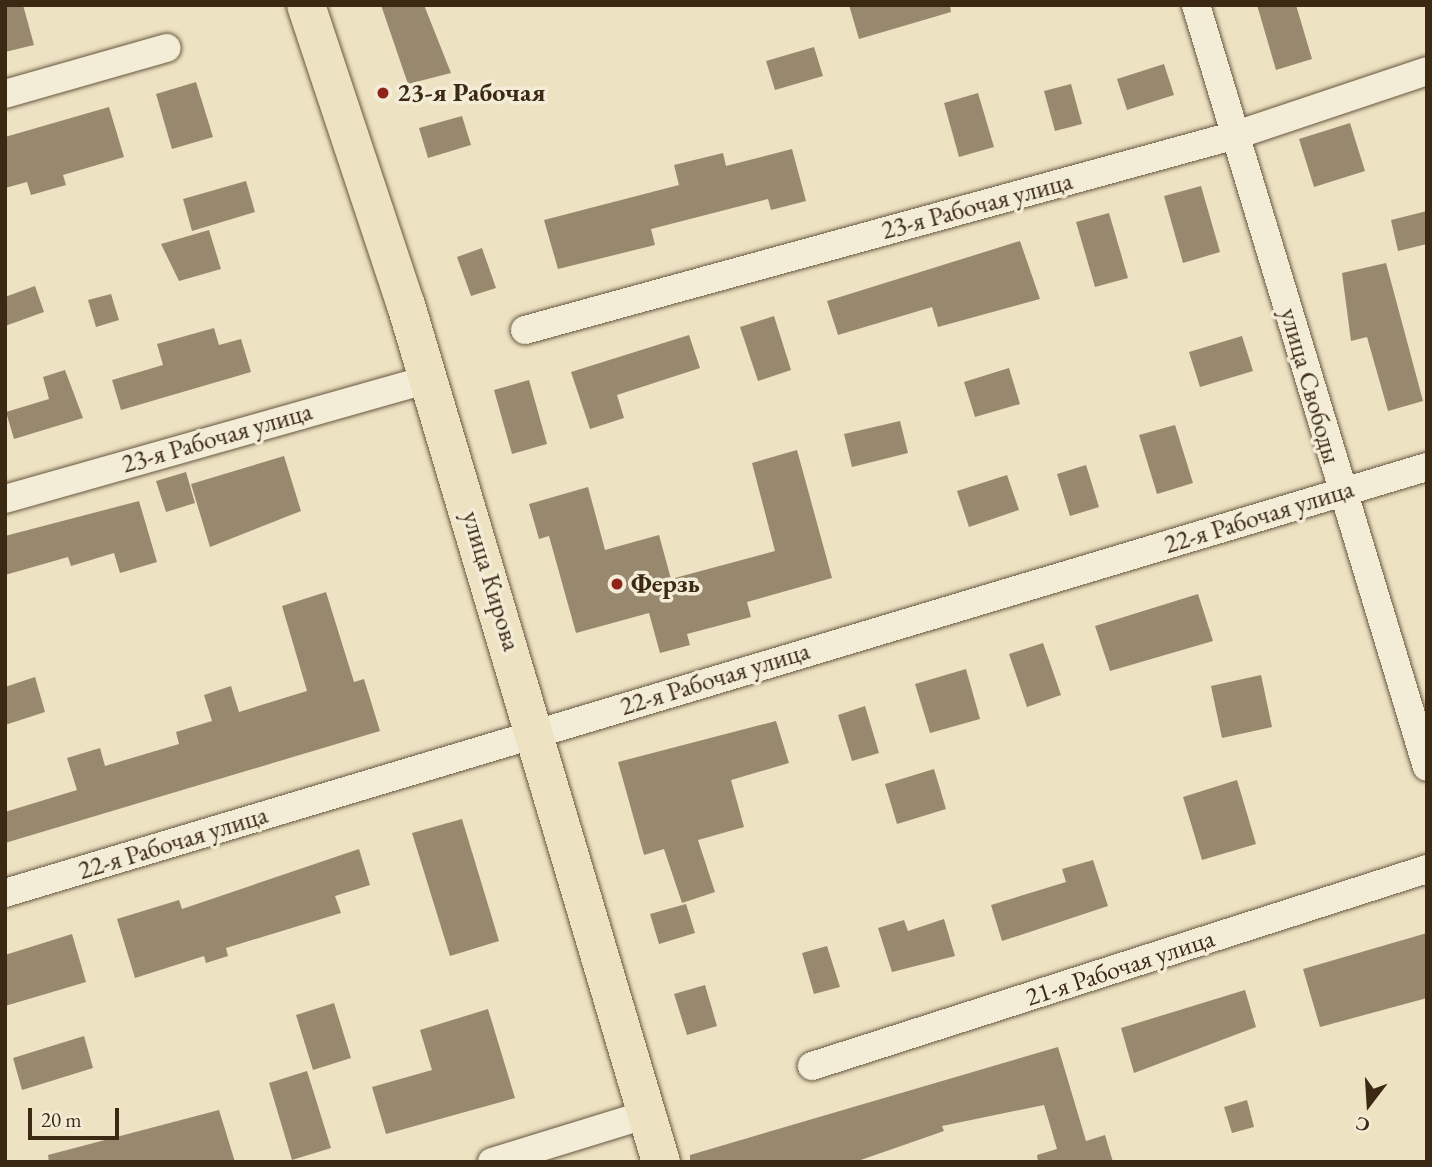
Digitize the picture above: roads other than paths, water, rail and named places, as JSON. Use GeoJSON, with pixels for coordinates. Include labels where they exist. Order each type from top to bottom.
{"type":"FeatureCollection","features":[{"type":"Feature","properties":{"kind":"main road","name":"улица Кирова"},"geometry":{"type":"LineString","coordinates":[[306,5],[429,379],[537,732],[661,1162]]}},
{"type":"Feature","properties":{"kind":"street","name":"улица Свободы"},"geometry":{"type":"LineString","coordinates":[[1196,5],[1341,492],[1427,766]]}},
{"type":"Feature","properties":{"kind":"street"},"geometry":{"type":"LineString","coordinates":[[5,94],[167,48]]}},
{"type":"Feature","properties":{"kind":"street","name":"23-я Рабочая улица"},"geometry":{"type":"LineString","coordinates":[[525,331],[1236,135],[1427,71]]}},
{"type":"Feature","properties":{"kind":"street","name":"23-я Рабочая улица"},"geometry":{"type":"LineString","coordinates":[[5,499],[429,379]]}},
{"type":"Feature","properties":{"kind":"street","name":"22-я Рабочая улица"},"geometry":{"type":"LineString","coordinates":[[5,894],[537,732],[1427,467]]}},
{"type":"Feature","properties":{"kind":"street","name":"21-я Рабочая улица"},"geometry":{"type":"LineString","coordinates":[[813,1066],[1427,869]]}},
{"type":"Feature","properties":{"kind":"street"},"geometry":{"type":"LineString","coordinates":[[492,1162],[648,1114]]}},
{"type":"Feature","properties":{"kind":"place","name":"23-я Рабочая"},"geometry":{"type":"Point","coordinates":[383,93]}},
{"type":"Feature","properties":{"kind":"place","name":"Ферзь"},"geometry":{"type":"Point","coordinates":[617,584]}}]}
